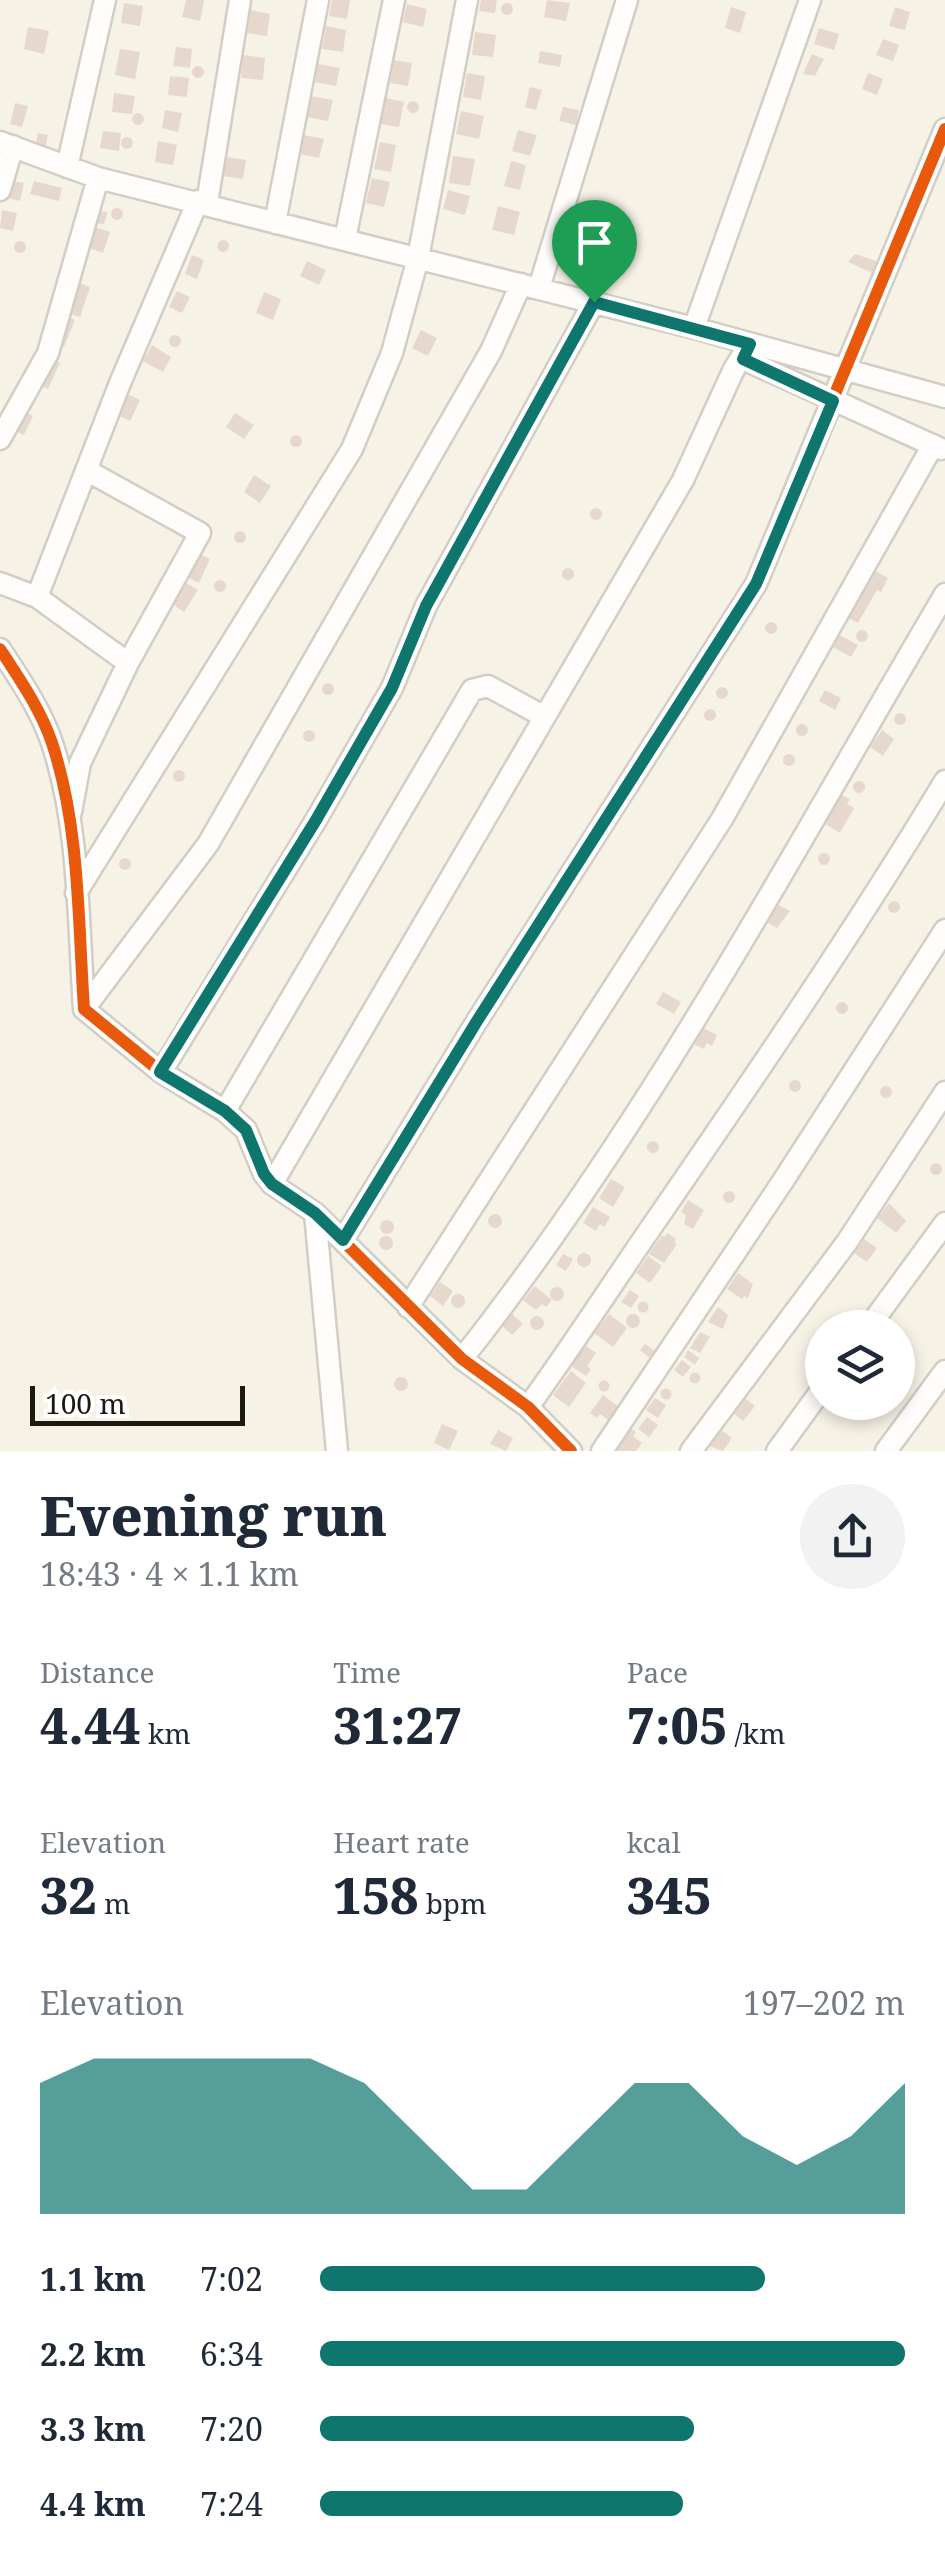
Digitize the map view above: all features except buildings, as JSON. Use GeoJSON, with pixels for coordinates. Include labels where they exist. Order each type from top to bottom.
{"type":"FeatureCollection","features":[{"type":"Feature","properties":{"kind":"street"},"geometry":{"type":"LineString","coordinates":[[66,167],[105,0]]}},
{"type":"Feature","properties":{"kind":"street"},"geometry":{"type":"LineString","coordinates":[[37,597],[86,470],[203,202],[240,0]]}},
{"type":"Feature","properties":{"kind":"street"},"geometry":{"type":"LineString","coordinates":[[275,223],[318,0]]}},
{"type":"Feature","properties":{"kind":"street"},"geometry":{"type":"LineString","coordinates":[[345,239],[394,0]]}},
{"type":"Feature","properties":{"kind":"street"},"geometry":{"type":"LineString","coordinates":[[76,894],[352,449],[392,353],[418,258],[467,0]]}},
{"type":"Feature","properties":{"kind":"street"},"geometry":{"type":"LineString","coordinates":[[84,1009],[208,844],[530,286],[627,0]]}},
{"type":"Feature","properties":{"kind":"street"},"geometry":{"type":"LineString","coordinates":[[694,328],[810,0]]}},
{"type":"Feature","properties":{"kind":"street"},"geometry":{"type":"LineString","coordinates":[[343,1240],[477,1021],[756,584],[945,128]]}},
{"type":"Feature","properties":{"kind":"street"},"geometry":{"type":"LineString","coordinates":[[0,190],[7,144],[98,178],[694,328],[833,401],[939,448],[722,819],[408,1307]]}},
{"type":"Feature","properties":{"kind":"street"},"geometry":{"type":"LineString","coordinates":[[0,439],[48,353],[98,178]]}},
{"type":"Feature","properties":{"kind":"street"},"geometry":{"type":"LineString","coordinates":[[160,1072],[316,820],[392,688],[426,606],[594,302]]}},
{"type":"Feature","properties":{"kind":"street"},"geometry":{"type":"LineString","coordinates":[[746,352],[945,397]]}},
{"type":"Feature","properties":{"kind":"street"},"geometry":{"type":"LineString","coordinates":[[272,1184],[683,480],[734,369],[746,352]]}},
{"type":"Feature","properties":{"kind":"street"},"geometry":{"type":"LineString","coordinates":[[69,820],[80,763],[128,663],[200,533],[86,470]]}},
{"type":"Feature","properties":{"kind":"street"},"geometry":{"type":"LineString","coordinates":[[0,583],[37,597],[128,663]]}},
{"type":"Feature","properties":{"kind":"street"},"geometry":{"type":"LineString","coordinates":[[462,1360],[524,1281],[602,1168],[800,844],[945,594]]}},
{"type":"Feature","properties":{"kind":"street"},"geometry":{"type":"LineString","coordinates":[[0,650],[25,686],[52,742],[69,820],[84,1009],[160,1072],[225,1111],[246,1130],[272,1184],[315,1213],[462,1360],[528,1407],[564,1448]]}},
{"type":"Feature","properties":{"kind":"street"},"geometry":{"type":"LineString","coordinates":[[225,1111],[472,690],[488,686],[543,716]]}},
{"type":"Feature","properties":{"kind":"street"},"geometry":{"type":"LineString","coordinates":[[528,1407],[734,1109],[887,876],[945,780]]}},
{"type":"Feature","properties":{"kind":"street"},"geometry":{"type":"LineString","coordinates":[[602,1451],[945,930]]}},
{"type":"Feature","properties":{"kind":"street"},"geometry":{"type":"LineString","coordinates":[[691,1451],[847,1242],[945,1092]]}},
{"type":"Feature","properties":{"kind":"street"},"geometry":{"type":"LineString","coordinates":[[315,1213],[337,1451]]}},
{"type":"Feature","properties":{"kind":"street"},"geometry":{"type":"LineString","coordinates":[[881,1310],[945,1223]]}},
{"type":"Feature","properties":{"kind":"street"},"geometry":{"type":"LineString","coordinates":[[886,1451],[945,1371]]}},
{"type":"Feature","properties":{"kind":"street"},"geometry":{"type":"LineString","coordinates":[[777,1451],[805,1412]]}},
{"type":"Feature","properties":{"kind":"cycle path"},"geometry":{"type":"LineString","coordinates":[[343,1240],[477,1021],[756,584],[945,129]]}},
{"type":"Feature","properties":{"kind":"cycle path"},"geometry":{"type":"LineString","coordinates":[[0,649],[42,718],[61,775],[73,841],[84,1009],[161,1072],[225,1111],[246,1130],[272,1184],[315,1213],[462,1359],[528,1407],[571,1451]]}},
{"type":"Feature","properties":{"kind":"route"},"geometry":{"type":"LineString","coordinates":[[594,302],[750,344],[743,359],[833,401],[756,584],[477,1021],[343,1240],[315,1213],[272,1184],[246,1130],[225,1111],[160,1072],[316,820],[392,688],[426,606],[594,302]]}}]}
